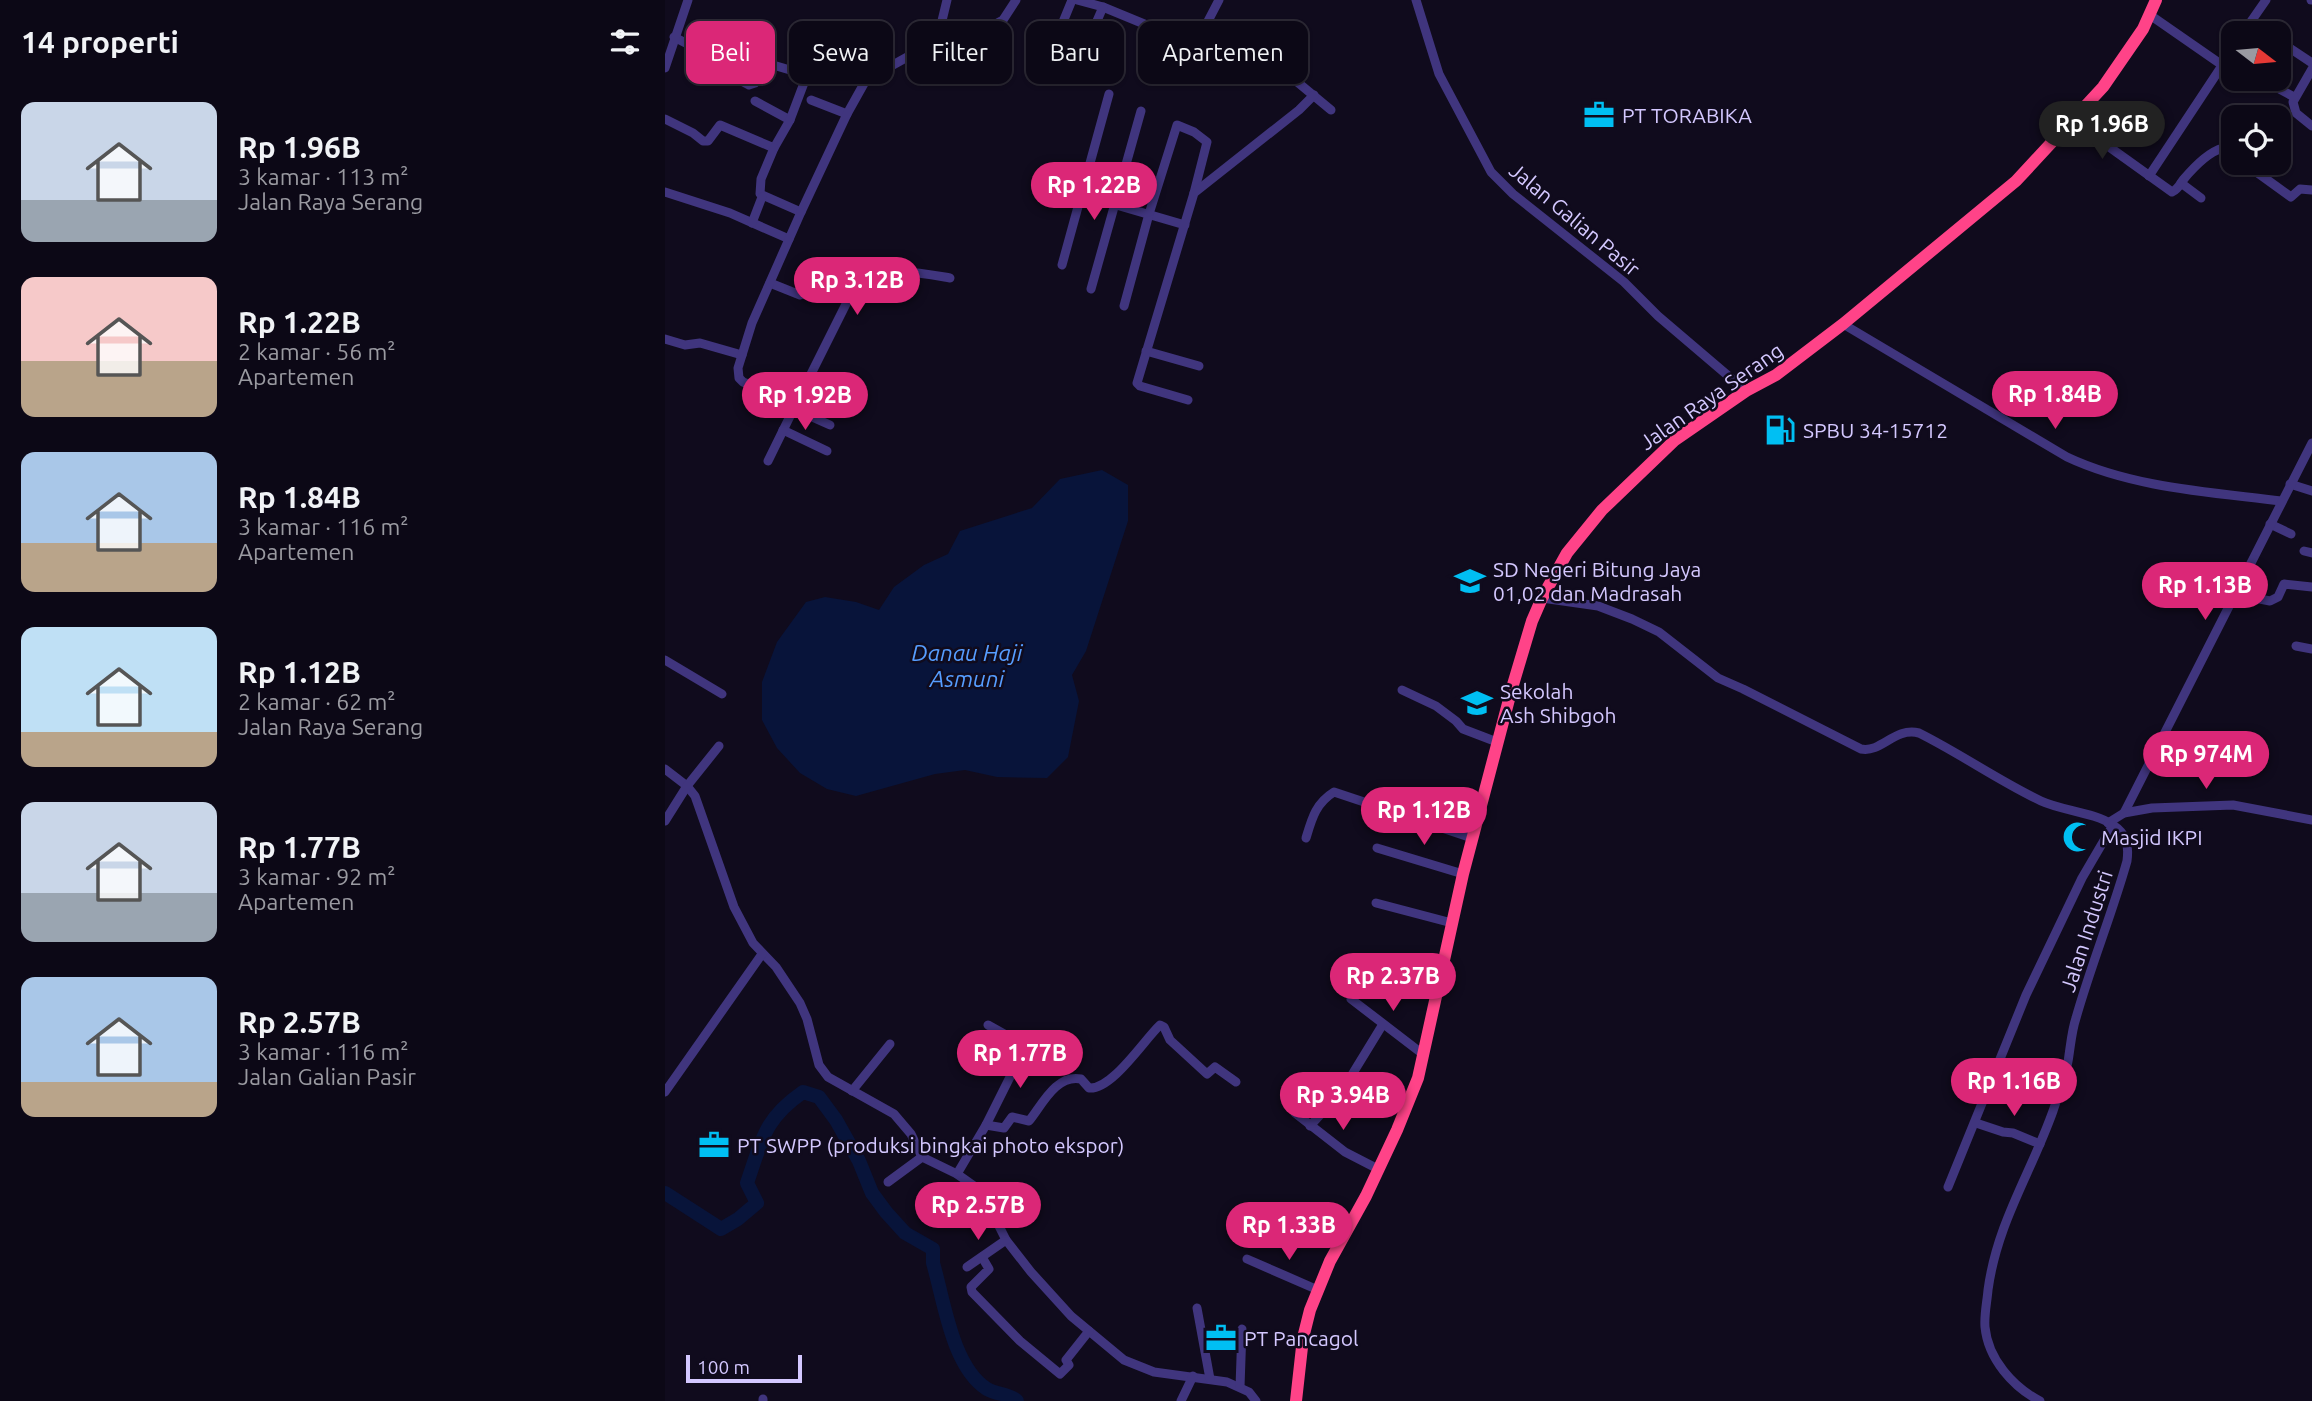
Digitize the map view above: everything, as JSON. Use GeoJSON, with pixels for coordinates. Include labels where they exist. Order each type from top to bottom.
{"type":"FeatureCollection","features":[{"type":"Feature","properties":{"kind":"highway","name":"Jalan Raya Serang"},"geometry":{"type":"LineString","coordinates":[[1296,1401],[1303,1338],[1318,1290],[1397,1130],[1418,1078],[1463,874],[1528,631],[1567,552],[1602,510],[1675,440],[1746,391],[1776,375],[1843,324],[2016,181],[2103,87],[2127,54],[2156,0]]}},
{"type":"Feature","properties":{"kind":"street"},"geometry":{"type":"LineString","coordinates":[[665,68],[688,0]]}},
{"type":"Feature","properties":{"kind":"street"},"geometry":{"type":"LineString","coordinates":[[893,65],[936,41],[947,0]]}},
{"type":"Feature","properties":{"kind":"street"},"geometry":{"type":"LineString","coordinates":[[1001,21],[1016,0]]}},
{"type":"Feature","properties":{"kind":"street"},"geometry":{"type":"LineString","coordinates":[[1063,21],[1072,0]]}},
{"type":"Feature","properties":{"kind":"street"},"geometry":{"type":"LineString","coordinates":[[1079,0],[1138,22]]}},
{"type":"Feature","properties":{"kind":"street"},"geometry":{"type":"LineString","coordinates":[[1208,21],[1219,0]]}},
{"type":"Feature","properties":{"kind":"street","name":"Jalan Galian Pasir"},"geometry":{"type":"LineString","coordinates":[[1416,0],[1439,74],[1485,162],[1500,182],[1624,282],[1658,316],[1746,391]]}},
{"type":"Feature","properties":{"kind":"street"},"geometry":{"type":"LineString","coordinates":[[2252,21],[2266,0]]}},
{"type":"Feature","properties":{"kind":"street"},"geometry":{"type":"LineString","coordinates":[[1097,21],[1103,7]]}},
{"type":"Feature","properties":{"kind":"street"},"geometry":{"type":"LineString","coordinates":[[2150,15],[2221,59]]}},
{"type":"Feature","properties":{"kind":"street"},"geometry":{"type":"LineString","coordinates":[[674,37],[709,55],[734,77],[749,85],[755,83],[773,65],[789,70]]}},
{"type":"Feature","properties":{"kind":"street"},"geometry":{"type":"LineString","coordinates":[[2291,49],[2312,63]]}},
{"type":"Feature","properties":{"kind":"street"},"geometry":{"type":"LineString","coordinates":[[2312,69],[2294,97],[2296,113],[2312,126]]}},
{"type":"Feature","properties":{"kind":"street"},"geometry":{"type":"LineString","coordinates":[[2149,176],[2221,72]]}},
{"type":"Feature","properties":{"kind":"street"},"geometry":{"type":"LineString","coordinates":[[801,212],[762,197],[758,191],[773,148],[790,120],[804,84]]}},
{"type":"Feature","properties":{"kind":"street"},"geometry":{"type":"LineString","coordinates":[[830,425],[743,382],[739,378],[738,368],[752,324],[789,239],[864,84]]}},
{"type":"Feature","properties":{"kind":"street"},"geometry":{"type":"LineString","coordinates":[[1302,84],[1331,110]]}},
{"type":"Feature","properties":{"kind":"street"},"geometry":{"type":"LineString","coordinates":[[2283,91],[2294,97]]}},
{"type":"Feature","properties":{"kind":"street"},"geometry":{"type":"LineString","coordinates":[[1062,265],[1109,94]]}},
{"type":"Feature","properties":{"kind":"street"},"geometry":{"type":"LineString","coordinates":[[1194,194],[1314,95]]}},
{"type":"Feature","properties":{"kind":"street"},"geometry":{"type":"LineString","coordinates":[[755,100],[790,120]]}},
{"type":"Feature","properties":{"kind":"street"},"geometry":{"type":"LineString","coordinates":[[811,100],[847,114]]}},
{"type":"Feature","properties":{"kind":"street"},"geometry":{"type":"LineString","coordinates":[[1091,289],[1140,111]]}},
{"type":"Feature","properties":{"kind":"street"},"geometry":{"type":"LineString","coordinates":[[665,119],[693,133],[700,144],[708,141],[720,125],[773,148]]}},
{"type":"Feature","properties":{"kind":"street"},"geometry":{"type":"LineString","coordinates":[[2073,121],[2172,192],[2177,190],[2199,163],[2221,148]]}},
{"type":"Feature","properties":{"kind":"street"},"geometry":{"type":"LineString","coordinates":[[1124,306],[1177,125],[1194,132],[1207,142],[1138,385],[1188,400]]}},
{"type":"Feature","properties":{"kind":"street"},"geometry":{"type":"LineString","coordinates":[[2261,175],[2291,197],[2300,189],[2312,190]]}},
{"type":"Feature","properties":{"kind":"street"},"geometry":{"type":"LineString","coordinates":[[2181,184],[2201,198]]}},
{"type":"Feature","properties":{"kind":"street"},"geometry":{"type":"LineString","coordinates":[[665,192],[716,208],[789,239]]}},
{"type":"Feature","properties":{"kind":"street"},"geometry":{"type":"LineString","coordinates":[[1082,195],[1185,225]]}},
{"type":"Feature","properties":{"kind":"street"},"geometry":{"type":"LineString","coordinates":[[752,223],[762,197]]}},
{"type":"Feature","properties":{"kind":"street"},"geometry":{"type":"LineString","coordinates":[[768,461],[853,290],[880,273],[916,273],[950,278]]}},
{"type":"Feature","properties":{"kind":"street"},"geometry":{"type":"LineString","coordinates":[[770,283],[800,295],[820,289]]}},
{"type":"Feature","properties":{"kind":"street"},"geometry":{"type":"LineString","coordinates":[[1843,324],[2067,457],[2087,466],[2133,479],[2281,501]]}},
{"type":"Feature","properties":{"kind":"street"},"geometry":{"type":"LineString","coordinates":[[665,339],[685,345],[700,343],[742,355]]}},
{"type":"Feature","properties":{"kind":"street"},"geometry":{"type":"LineString","coordinates":[[1146,351],[1199,366]]}},
{"type":"Feature","properties":{"kind":"street"},"geometry":{"type":"LineString","coordinates":[[783,430],[827,452]]}},
{"type":"Feature","properties":{"kind":"street"},"geometry":{"type":"LineString","coordinates":[[1948,1187],[2036,975],[2082,878],[2111,824],[2124,813],[2312,443]]}},
{"type":"Feature","properties":{"kind":"street"},"geometry":{"type":"LineString","coordinates":[[2290,484],[2312,491]]}},
{"type":"Feature","properties":{"kind":"street"},"geometry":{"type":"LineString","coordinates":[[2270,524],[2291,534]]}},
{"type":"Feature","properties":{"kind":"street"},"geometry":{"type":"LineString","coordinates":[[2234,594],[2270,601],[2278,597],[2284,584],[2312,587]]}},
{"type":"Feature","properties":{"kind":"street"},"geometry":{"type":"LineString","coordinates":[[1542,598],[1598,606],[1639,622],[1658,632],[1718,678],[1861,748],[1870,750],[1902,732],[1919,733],[2037,799],[2111,824]]}},
{"type":"Feature","properties":{"kind":"street"},"geometry":{"type":"LineString","coordinates":[[2295,646],[2312,649]]}},
{"type":"Feature","properties":{"kind":"street"},"geometry":{"type":"LineString","coordinates":[[665,660],[722,694]]}},
{"type":"Feature","properties":{"kind":"street"},"geometry":{"type":"LineString","coordinates":[[1402,690],[1436,706],[1463,729],[1497,742]]}},
{"type":"Feature","properties":{"kind":"street"},"geometry":{"type":"LineString","coordinates":[[665,821],[687,786],[719,746]]}},
{"type":"Feature","properties":{"kind":"street"},"geometry":{"type":"LineString","coordinates":[[665,769],[695,796],[734,907],[762,954],[776,967],[800,1003],[819,1065],[828,1077],[894,1114],[911,1134],[922,1157],[957,1174],[979,1193],[988,1204],[1006,1240],[1031,1272],[1071,1316],[1125,1360],[1154,1372],[1193,1376],[1240,1387],[1249,1392],[1256,1401]]}},
{"type":"Feature","properties":{"kind":"street"},"geometry":{"type":"LineString","coordinates":[[1306,838],[1315,811],[1323,799],[1334,792],[1472,838]]}},
{"type":"Feature","properties":{"kind":"street"},"geometry":{"type":"LineString","coordinates":[[2124,813],[2152,808],[2233,805],[2312,820]]}},
{"type":"Feature","properties":{"kind":"street","name":"Jalan Industri"},"geometry":{"type":"LineString","coordinates":[[2040,1401],[2020,1389],[1992,1352],[1985,1326],[1993,1255],[2058,1095],[2076,1018],[2127,861],[2127,840],[2111,824]]}},
{"type":"Feature","properties":{"kind":"street"},"geometry":{"type":"LineString","coordinates":[[1377,848],[1463,874]]}},
{"type":"Feature","properties":{"kind":"street"},"geometry":{"type":"LineString","coordinates":[[1377,903],[1452,923]]}},
{"type":"Feature","properties":{"kind":"street"},"geometry":{"type":"LineString","coordinates":[[665,1092],[762,954]]}},
{"type":"Feature","properties":{"kind":"street"},"geometry":{"type":"LineString","coordinates":[[1366,970],[1351,999],[1424,1055]]}},
{"type":"Feature","properties":{"kind":"street"},"geometry":{"type":"LineString","coordinates":[[1310,1126],[1342,1091],[1383,1024]]}},
{"type":"Feature","properties":{"kind":"street"},"geometry":{"type":"LineString","coordinates":[[986,1125],[1004,1128],[1012,1117],[1028,1121],[1047,1095],[1062,1083],[1074,1078],[1081,1079],[1089,1088],[1096,1088],[1136,1052],[1160,1025],[1164,1027],[1170,1040],[1207,1074],[1216,1067],[1236,1082]]}},
{"type":"Feature","properties":{"kind":"street"},"geometry":{"type":"LineString","coordinates":[[957,1174],[986,1125],[1024,1046],[988,1026]]}},
{"type":"Feature","properties":{"kind":"street"},"geometry":{"type":"LineString","coordinates":[[852,1091],[890,1044]]}},
{"type":"Feature","properties":{"kind":"street"},"geometry":{"type":"LineString","coordinates":[[1997,1068],[2058,1095]]}},
{"type":"Feature","properties":{"kind":"street"},"geometry":{"type":"LineString","coordinates":[[1295,1114],[1345,1152],[1378,1169]]}},
{"type":"Feature","properties":{"kind":"street"},"geometry":{"type":"LineString","coordinates":[[1976,1123],[2003,1132],[2013,1132],[2040,1144]]}},
{"type":"Feature","properties":{"kind":"street"},"geometry":{"type":"LineString","coordinates":[[888,1182],[922,1157]]}},
{"type":"Feature","properties":{"kind":"street"},"geometry":{"type":"LineString","coordinates":[[967,1268],[1006,1240]]}},
{"type":"Feature","properties":{"kind":"street"},"geometry":{"type":"LineString","coordinates":[[982,1257],[989,1269],[971,1287],[971,1291],[1020,1340],[1060,1374],[1069,1365],[1066,1360],[1089,1331]]}},
{"type":"Feature","properties":{"kind":"street"},"geometry":{"type":"LineString","coordinates":[[1247,1259],[1318,1290]]}},
{"type":"Feature","properties":{"kind":"street"},"geometry":{"type":"LineString","coordinates":[[1197,1308],[1210,1379]]}},
{"type":"Feature","properties":{"kind":"street"},"geometry":{"type":"LineString","coordinates":[[1240,1387],[1242,1329]]}},
{"type":"Feature","properties":{"kind":"street"},"geometry":{"type":"LineString","coordinates":[[1181,1401],[1193,1376]]}},
{"type":"Feature","properties":{"kind":"water","name":"Danau Haji Asmuni"},"geometry":{"type":"Polygon","coordinates":[[[1102,470],[1128,485],[1128,521],[1086,651],[1072,675],[1079,701],[1068,757],[1047,778],[997,777],[965,770],[935,774],[856,796],[827,789],[800,773],[777,748],[762,720],[762,682],[777,642],[806,602],[825,597],[856,602],[879,610],[894,587],[924,565],[948,554],[960,531],[1032,508],[1060,479],[1102,470]]]}},
{"type":"Feature","properties":{"kind":"waterway"},"geometry":{"type":"LineString","coordinates":[[665,1193],[721,1229],[738,1219],[757,1203],[747,1183],[761,1142],[772,1121],[803,1092],[819,1097],[836,1120],[859,1161],[872,1193],[886,1212],[905,1233],[933,1249],[933,1263],[951,1332],[965,1365],[987,1389],[1017,1401]]}},
{"type":"Feature","properties":{"kind":"place","name":"PT TORABIKA"},"geometry":{"type":"Point","coordinates":[1599,115]}},
{"type":"Feature","properties":{"kind":"place","name":"SPBU 34-15712"},"geometry":{"type":"Point","coordinates":[1780,430]}},
{"type":"Feature","properties":{"kind":"place","name":"SD Negeri Bitung Jaya 01,02 dan Madrasah"},"geometry":{"type":"Point","coordinates":[1470,581]}},
{"type":"Feature","properties":{"kind":"place","name":"Sekolah Ash Shibgoh"},"geometry":{"type":"Point","coordinates":[1477,703]}},
{"type":"Feature","properties":{"kind":"place","name":"Masjid IKPI"},"geometry":{"type":"Point","coordinates":[2078,837]}},
{"type":"Feature","properties":{"kind":"place","name":"PT SWPP (produksi bingkai photo ekspor)"},"geometry":{"type":"Point","coordinates":[714,1145]}},
{"type":"Feature","properties":{"kind":"place","name":"PT Pancagol"},"geometry":{"type":"Point","coordinates":[1221,1338]}}]}
